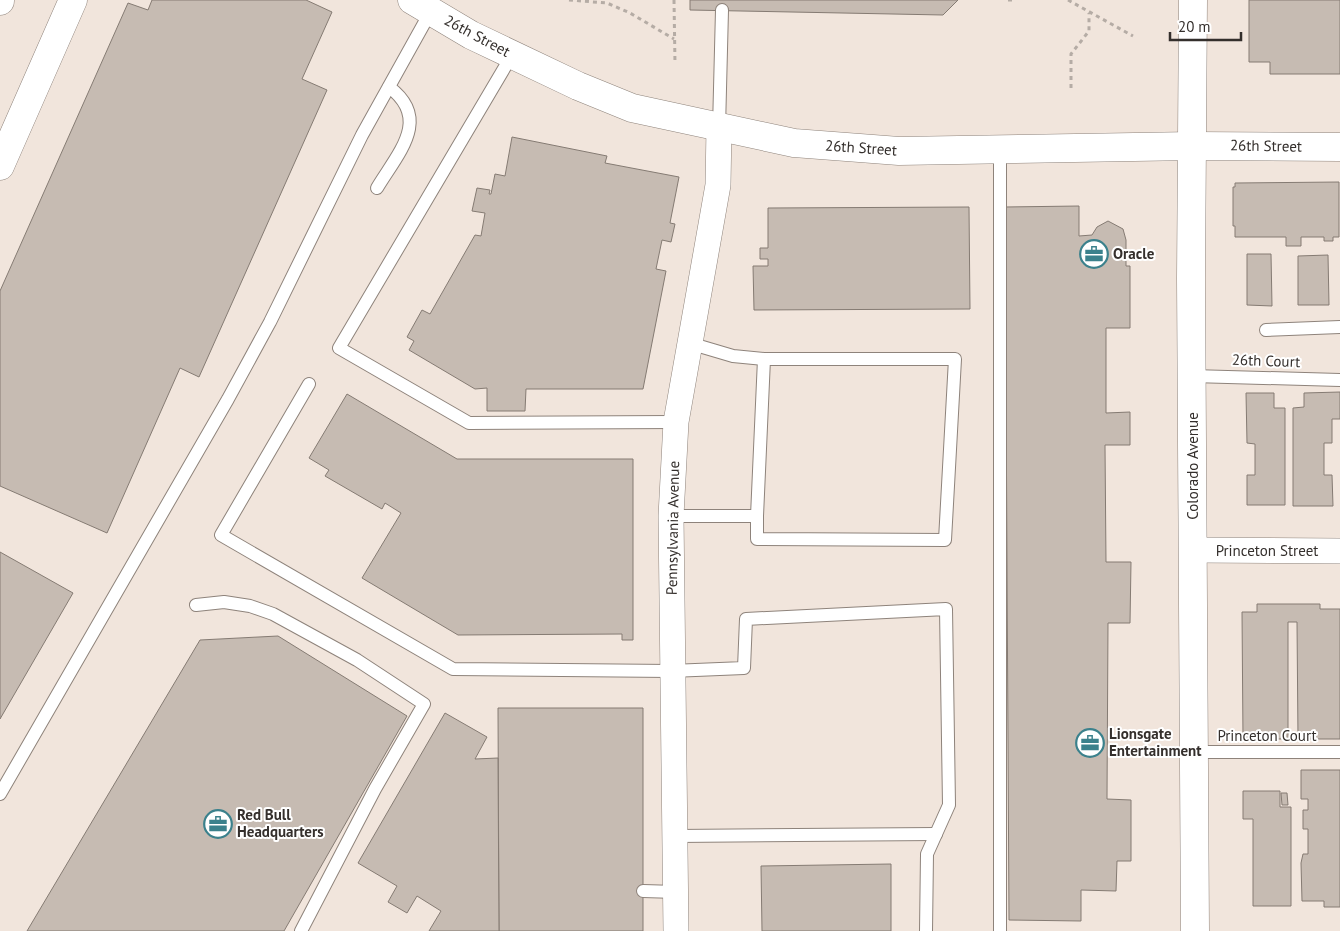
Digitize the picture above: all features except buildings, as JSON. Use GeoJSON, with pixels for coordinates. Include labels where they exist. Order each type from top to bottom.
{"type":"FeatureCollection","features":[{"type":"Feature","properties":{"kind":"main road"},"geometry":{"type":"LineString","coordinates":[[0,166],[73,0]]}},
{"type":"Feature","properties":{"kind":"main road","name":"Colorado Avenue"},"geometry":{"type":"LineString","coordinates":[[1192,0],[1195,931]]}},
{"type":"Feature","properties":{"kind":"main road","name":"26th Street"},"geometry":{"type":"LineString","coordinates":[[422,5],[471,35],[578,86],[632,108],[794,143],[890,150],[1193,146],[1340,147]]}},
{"type":"Feature","properties":{"kind":"street","name":"Pennsylvania Avenue"},"geometry":{"type":"LineString","coordinates":[[676,931],[676,836],[671,671],[671,516],[676,422],[718,185],[719,128]]}},
{"type":"Feature","properties":{"kind":"street","name":"Princeton Street"},"geometry":{"type":"LineString","coordinates":[[1194,550],[1340,551]]}},
{"type":"Feature","properties":{"kind":"lane"},"geometry":{"type":"LineString","coordinates":[[0,794],[270,322],[362,135],[389,87],[422,5]]}},
{"type":"Feature","properties":{"kind":"lane"},"geometry":{"type":"LineString","coordinates":[[719,128],[722,10]]}},
{"type":"Feature","properties":{"kind":"lane"},"geometry":{"type":"LineString","coordinates":[[512,55],[339,348],[469,423],[676,422]]}},
{"type":"Feature","properties":{"kind":"lane"},"geometry":{"type":"LineString","coordinates":[[377,188],[410,132],[411,118],[409,108],[401,96],[389,87]]}},
{"type":"Feature","properties":{"kind":"lane"},"geometry":{"type":"LineString","coordinates":[[1000,148],[1000,931]]}},
{"type":"Feature","properties":{"kind":"lane"},"geometry":{"type":"LineString","coordinates":[[1266,330],[1340,327]]}},
{"type":"Feature","properties":{"kind":"lane"},"geometry":{"type":"LineString","coordinates":[[689,343],[733,356],[764,359],[954,359],[945,540],[757,539],[764,359]]}},
{"type":"Feature","properties":{"kind":"lane","name":"26th Court"},"geometry":{"type":"LineString","coordinates":[[1192,376],[1340,380]]}},
{"type":"Feature","properties":{"kind":"lane"},"geometry":{"type":"LineString","coordinates":[[309,384],[221,536],[453,669],[671,671],[744,668],[746,619],[946,609],[949,805],[927,854],[926,931]]}},
{"type":"Feature","properties":{"kind":"lane"},"geometry":{"type":"LineString","coordinates":[[671,516],[757,516]]}},
{"type":"Feature","properties":{"kind":"lane"},"geometry":{"type":"LineString","coordinates":[[196,605],[224,602],[250,606],[273,614],[357,660],[424,704],[375,789],[300,931]]}},
{"type":"Feature","properties":{"kind":"lane","name":"Princeton Court"},"geometry":{"type":"LineString","coordinates":[[1193,752],[1340,752]]}},
{"type":"Feature","properties":{"kind":"lane"},"geometry":{"type":"LineString","coordinates":[[676,836],[936,834]]}},
{"type":"Feature","properties":{"kind":"lane"},"geometry":{"type":"LineString","coordinates":[[643,891],[676,892]]}},
{"type":"Feature","properties":{"kind":"path"},"geometry":{"type":"LineString","coordinates":[[569,0],[607,3],[630,13],[674,39]]}},
{"type":"Feature","properties":{"kind":"path"},"geometry":{"type":"LineString","coordinates":[[674,0],[674,64]]}},
{"type":"Feature","properties":{"kind":"path"},"geometry":{"type":"LineString","coordinates":[[1068,0],[1133,36]]}},
{"type":"Feature","properties":{"kind":"path"},"geometry":{"type":"LineString","coordinates":[[1071,88],[1071,54],[1089,31],[1090,13]]}},
{"type":"Feature","properties":{"kind":"place","name":"Oracle"},"geometry":{"type":"Point","coordinates":[1094,254]}},
{"type":"Feature","properties":{"kind":"place","name":"Lionsgate Entertainment"},"geometry":{"type":"Point","coordinates":[1090,743]}},
{"type":"Feature","properties":{"kind":"place","name":"Red Bull Headquarters"},"geometry":{"type":"Point","coordinates":[218,824]}}]}
